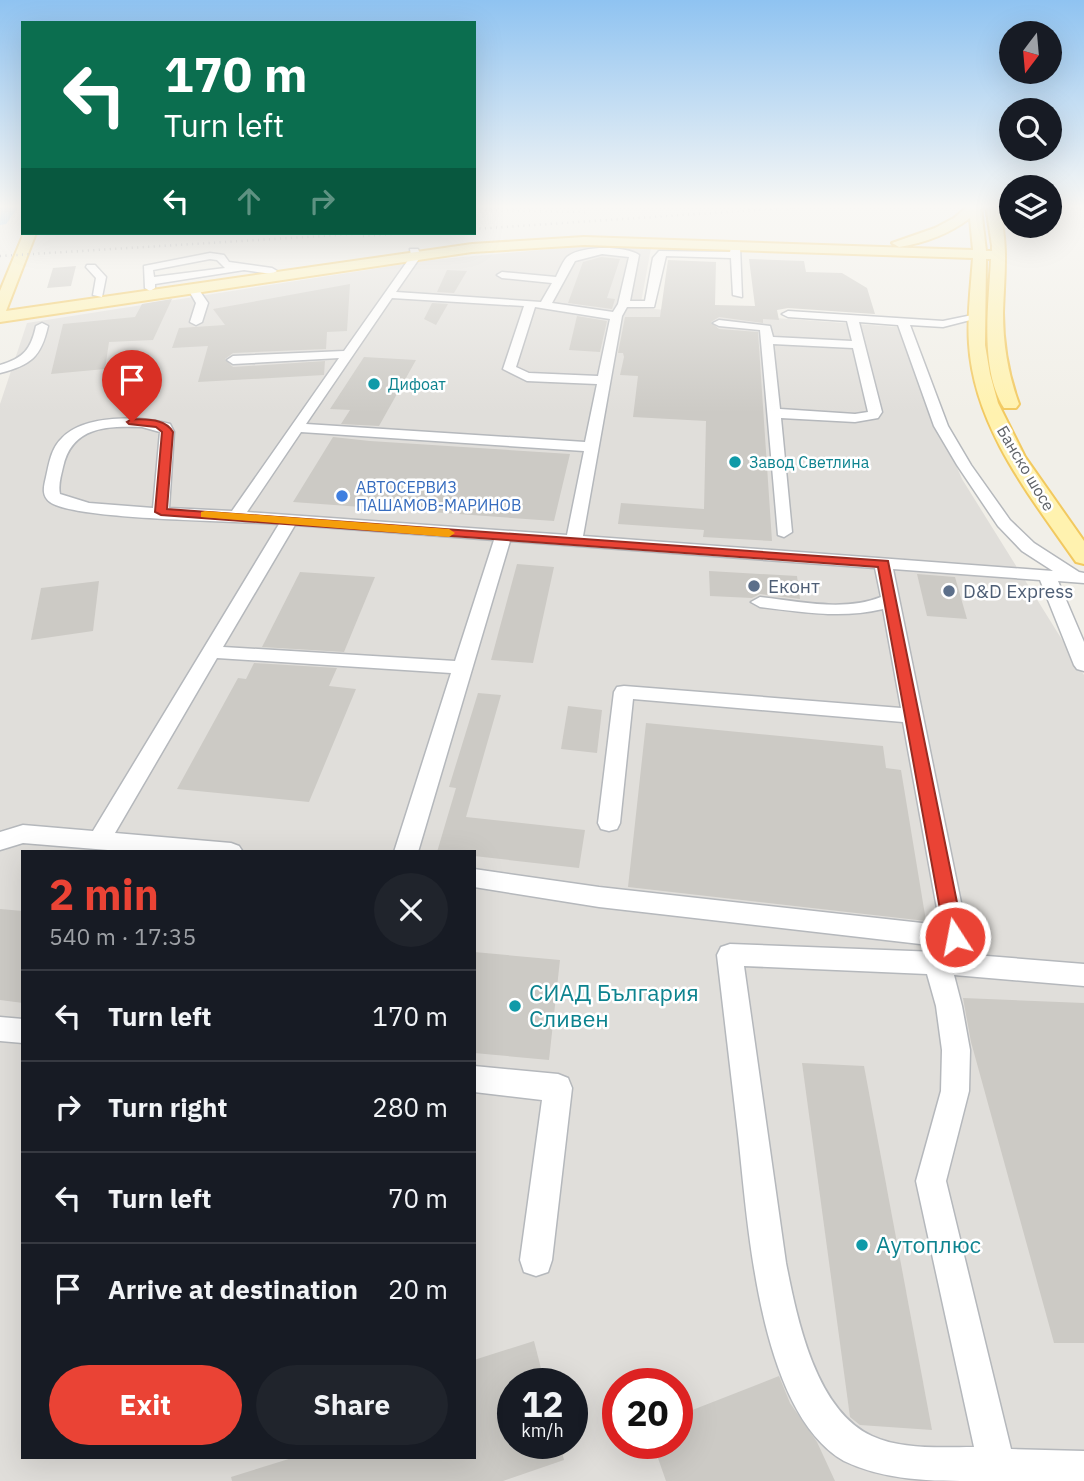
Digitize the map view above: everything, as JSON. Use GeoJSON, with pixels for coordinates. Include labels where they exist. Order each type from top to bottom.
{"type":"FeatureCollection","features":[{"type":"Feature","properties":{"kind":"main road"},"geometry":{"type":"LineString","coordinates":[[13,275],[0,309],[150,285],[236,275]]}},
{"type":"Feature","properties":{"kind":"main road"},"geometry":{"type":"LineString","coordinates":[[0,317],[279,275]]}},
{"type":"Feature","properties":{"kind":"main road"},"geometry":{"type":"LineString","coordinates":[[969,275],[976,282]]}},
{"type":"Feature","properties":{"kind":"main road","name":"Банско шосе"},"geometry":{"type":"LineString","coordinates":[[976,275],[976,341],[983,387],[1007,442],[1039,494],[1084,557]]}},
{"type":"Feature","properties":{"kind":"main road","name":"Банско шосе"},"geometry":{"type":"LineString","coordinates":[[999,275],[995,343],[1001,381],[1025,444],[1084,529]]}},
{"type":"Feature","properties":{"kind":"street"},"geometry":{"type":"LineString","coordinates":[[99,275],[99,295]]}},
{"type":"Feature","properties":{"kind":"street"},"geometry":{"type":"LineString","coordinates":[[149,275],[150,285],[204,275]]}},
{"type":"Feature","properties":{"kind":"street"},"geometry":{"type":"LineString","coordinates":[[236,516],[401,275]]}},
{"type":"Feature","properties":{"kind":"street"},"geometry":{"type":"LineString","coordinates":[[503,275],[558,280]]}},
{"type":"Feature","properties":{"kind":"street"},"geometry":{"type":"LineString","coordinates":[[544,307],[561,275]]}},
{"type":"Feature","properties":{"kind":"street"},"geometry":{"type":"LineString","coordinates":[[574,542],[605,380],[629,275]]}},
{"type":"Feature","properties":{"kind":"street"},"geometry":{"type":"LineString","coordinates":[[388,295],[530,304],[604,312],[650,305],[654,275]]}},
{"type":"Feature","properties":{"kind":"street"},"geometry":{"type":"LineString","coordinates":[[737,275],[738,295]]}},
{"type":"Feature","properties":{"kind":"street"},"geometry":{"type":"LineString","coordinates":[[193,289],[202,303],[196,322]]}},
{"type":"Feature","properties":{"kind":"street"},"geometry":{"type":"LineString","coordinates":[[530,304],[509,369],[527,377],[605,380]]}},
{"type":"Feature","properties":{"kind":"street"},"geometry":{"type":"LineString","coordinates":[[788,314],[943,324],[978,315]]}},
{"type":"Feature","properties":{"kind":"street"},"geometry":{"type":"LineString","coordinates":[[773,413],[855,418],[876,412],[852,318]]}},
{"type":"Feature","properties":{"kind":"street"},"geometry":{"type":"LineString","coordinates":[[902,320],[941,426],[964,465],[1004,523],[1020,539],[1079,578]]}},
{"type":"Feature","properties":{"kind":"street"},"geometry":{"type":"LineString","coordinates":[[719,323],[766,328],[784,532]]}},
{"type":"Feature","properties":{"kind":"street"},"geometry":{"type":"LineString","coordinates":[[943,324],[976,341]]}},
{"type":"Feature","properties":{"kind":"street"},"geometry":{"type":"LineString","coordinates":[[0,369],[29,357],[37,348],[42,326]]}},
{"type":"Feature","properties":{"kind":"street"},"geometry":{"type":"LineString","coordinates":[[767,340],[859,345]]}},
{"type":"Feature","properties":{"kind":"street"},"geometry":{"type":"LineString","coordinates":[[233,360],[348,354]]}},
{"type":"Feature","properties":{"kind":"street"},"geometry":{"type":"LineString","coordinates":[[161,512],[167,432],[165,427],[144,422],[102,426],[78,432],[64,443],[51,494],[56,500],[79,506],[161,512],[236,516],[1079,578]]}},
{"type":"Feature","properties":{"kind":"street"},"geometry":{"type":"LineString","coordinates":[[298,428],[593,447]]}},
{"type":"Feature","properties":{"kind":"street"},"geometry":{"type":"LineString","coordinates":[[99,841],[289,521]]}},
{"type":"Feature","properties":{"kind":"street"},"geometry":{"type":"LineString","coordinates":[[407,850],[503,537]]}},
{"type":"Feature","properties":{"kind":"street"},"geometry":{"type":"LineString","coordinates":[[476,878],[599,897],[955,937],[883,564]]}},
{"type":"Feature","properties":{"kind":"street"},"geometry":{"type":"LineString","coordinates":[[1047,575],[1084,665]]}},
{"type":"Feature","properties":{"kind":"street"},"geometry":{"type":"LineString","coordinates":[[760,603],[858,609],[879,607],[890,600]]}},
{"type":"Feature","properties":{"kind":"street"},"geometry":{"type":"LineString","coordinates":[[211,652],[464,668]]}},
{"type":"Feature","properties":{"kind":"street"},"geometry":{"type":"LineString","coordinates":[[609,823],[624,692],[913,716]]}},
{"type":"Feature","properties":{"kind":"street"},"geometry":{"type":"LineString","coordinates":[[0,841],[23,834],[207,850]]}},
{"type":"Feature","properties":{"kind":"street"},"geometry":{"type":"LineString","coordinates":[[1084,975],[937,964],[730,955],[775,1304],[795,1365],[821,1413],[844,1440],[881,1460],[998,1474],[1084,1470]]}},
{"type":"Feature","properties":{"kind":"street"},"geometry":{"type":"LineString","coordinates":[[937,964],[949,1006],[956,1050],[955,1091],[931,1181],[998,1474]]}},
{"type":"Feature","properties":{"kind":"street"},"geometry":{"type":"LineString","coordinates":[[0,1029],[21,1031]]}},
{"type":"Feature","properties":{"kind":"street"},"geometry":{"type":"LineString","coordinates":[[476,1079],[558,1088],[536,1260]]}},
{"type":"Feature","properties":{"kind":"shaded area"},"geometry":{"type":"Polygon","coordinates":[[[334,275],[646,275],[640,308],[897,327],[962,479],[1084,675],[1084,1481],[0,1481],[0,404],[27,323],[334,275]]]}},
{"type":"Feature","properties":{"kind":"building"},"geometry":{"type":"Polygon","coordinates":[[[51,275],[74,275],[71,286],[47,288],[51,275]]]}},
{"type":"Feature","properties":{"kind":"building"},"geometry":{"type":"Polygon","coordinates":[[[445,275],[465,275],[454,293],[437,292],[445,275]]]}},
{"type":"Feature","properties":{"kind":"building"},"geometry":{"type":"Polygon","coordinates":[[[578,275],[615,275],[607,298],[615,299],[612,309],[568,303],[578,275]]]}},
{"type":"Feature","properties":{"kind":"building"},"geometry":{"type":"Polygon","coordinates":[[[666,275],[716,275],[715,305],[755,306],[751,275],[846,275],[867,288],[875,314],[788,308],[777,310],[779,320],[763,319],[763,323],[719,317],[711,322],[719,329],[758,332],[772,541],[703,537],[704,530],[618,524],[621,503],[704,509],[706,421],[633,417],[638,376],[620,375],[624,357],[623,353],[618,353],[625,317],[660,317],[666,275]]]}},
{"type":"Feature","properties":{"kind":"building"},"geometry":{"type":"Polygon","coordinates":[[[350,284],[347,331],[327,332],[326,349],[233,353],[225,359],[233,367],[325,361],[324,375],[198,382],[208,346],[172,348],[179,328],[225,325],[213,309],[350,284]]]}},
{"type":"Feature","properties":{"kind":"building"},"geometry":{"type":"Polygon","coordinates":[[[172,299],[153,340],[109,342],[105,369],[51,374],[63,324],[135,317],[142,304],[172,299]]]}},
{"type":"Feature","properties":{"kind":"building"},"geometry":{"type":"Polygon","coordinates":[[[432,303],[448,304],[436,325],[424,319],[432,303]]]}},
{"type":"Feature","properties":{"kind":"building"},"geometry":{"type":"Polygon","coordinates":[[[577,316],[607,321],[600,352],[569,350],[577,316]]]}},
{"type":"Feature","properties":{"kind":"building","name":"Дифоат"},"geometry":{"type":"Polygon","coordinates":[[[364,357],[416,360],[379,426],[341,424],[350,410],[330,409],[364,357]]]}},
{"type":"Feature","properties":{"kind":"building"},"geometry":{"type":"Polygon","coordinates":[[[333,437],[570,454],[554,521],[293,502],[333,437]]]}},
{"type":"Feature","properties":{"kind":"building"},"geometry":{"type":"Polygon","coordinates":[[[517,564],[554,567],[533,663],[491,660],[517,564]]]}},
{"type":"Feature","properties":{"kind":"building","name":"Еконт"},"geometry":{"type":"Polygon","coordinates":[[[709,571],[797,576],[800,599],[760,594],[752,598],[710,596],[709,571]]]}},
{"type":"Feature","properties":{"kind":"building"},"geometry":{"type":"Polygon","coordinates":[[[300,572],[375,577],[344,652],[262,647],[300,572]]]}},
{"type":"Feature","properties":{"kind":"building"},"geometry":{"type":"Polygon","coordinates":[[[917,574],[955,577],[967,619],[927,616],[917,574]]]}},
{"type":"Feature","properties":{"kind":"building"},"geometry":{"type":"Polygon","coordinates":[[[99,581],[93,631],[31,640],[41,588],[99,581]]]}},
{"type":"Feature","properties":{"kind":"building"},"geometry":{"type":"Polygon","coordinates":[[[254,663],[337,668],[329,686],[356,689],[309,802],[177,789],[238,678],[246,679],[254,663]]]}},
{"type":"Feature","properties":{"kind":"building"},"geometry":{"type":"Polygon","coordinates":[[[478,693],[501,695],[466,817],[585,830],[579,868],[476,856],[476,850],[438,850],[456,788],[449,787],[478,693]]]}},
{"type":"Feature","properties":{"kind":"building"},"geometry":{"type":"Polygon","coordinates":[[[568,706],[602,710],[597,753],[561,749],[568,706]]]}},
{"type":"Feature","properties":{"kind":"building"},"geometry":{"type":"Polygon","coordinates":[[[646,723],[883,746],[886,768],[901,770],[926,921],[628,887],[646,723]]]}},
{"type":"Feature","properties":{"kind":"building"},"geometry":{"type":"Polygon","coordinates":[[[0,909],[21,911],[21,1003],[0,1000],[0,909]]]}},
{"type":"Feature","properties":{"kind":"building","name":"СИАД България Сливен"},"geometry":{"type":"Polygon","coordinates":[[[476,952],[560,960],[549,1060],[476,1053],[476,952]]]}},
{"type":"Feature","properties":{"kind":"building"},"geometry":{"type":"Polygon","coordinates":[[[963,998],[1084,1003],[1084,1343],[1054,1343],[971,1042],[963,998]]]}},
{"type":"Feature","properties":{"kind":"building","name":"Аутоплюс"},"geometry":{"type":"Polygon","coordinates":[[[802,1063],[864,1066],[932,1430],[860,1425],[850,1417],[802,1063]]]}},
{"type":"Feature","properties":{"kind":"building"},"geometry":{"type":"Polygon","coordinates":[[[534,1341],[541,1368],[497,1368],[497,1459],[564,1460],[503,1481],[232,1481],[231,1477],[289,1459],[476,1459],[476,1359],[534,1341]]]}},
{"type":"Feature","properties":{"kind":"building"},"geometry":{"type":"Polygon","coordinates":[[[779,1376],[790,1403],[817,1442],[835,1481],[666,1481],[658,1459],[693,1459],[693,1410],[779,1376]]]}},
{"type":"Feature","properties":{"kind":"slow traffic"},"geometry":{"type":"LineString","coordinates":[[205,514],[449,533]]}},
{"type":"Feature","properties":{"kind":"place","name":"Дифоат"},"geometry":{"type":"Point","coordinates":[374,384]}},
{"type":"Feature","properties":{"kind":"place","name":"Завод Светлина"},"geometry":{"type":"Point","coordinates":[735,462]}},
{"type":"Feature","properties":{"kind":"place","name":"АВТОСЕРВИЗ ПАШАМОВ-МАРИНОВ"},"geometry":{"type":"Point","coordinates":[342,496]}},
{"type":"Feature","properties":{"kind":"place","name":"Еконт"},"geometry":{"type":"Point","coordinates":[754,586]}},
{"type":"Feature","properties":{"kind":"place","name":"D&D Express"},"geometry":{"type":"Point","coordinates":[949,591]}},
{"type":"Feature","properties":{"kind":"place","name":"СИАД България Сливен"},"geometry":{"type":"Point","coordinates":[515,1006]}},
{"type":"Feature","properties":{"kind":"place","name":"Аутоплюс"},"geometry":{"type":"Point","coordinates":[862,1245]}},
{"type":"Feature","properties":{"kind":"route"},"geometry":{"type":"LineString","coordinates":[[132,422],[158,424],[165,427],[167,432],[161,512],[883,564],[955,937]]}}]}
